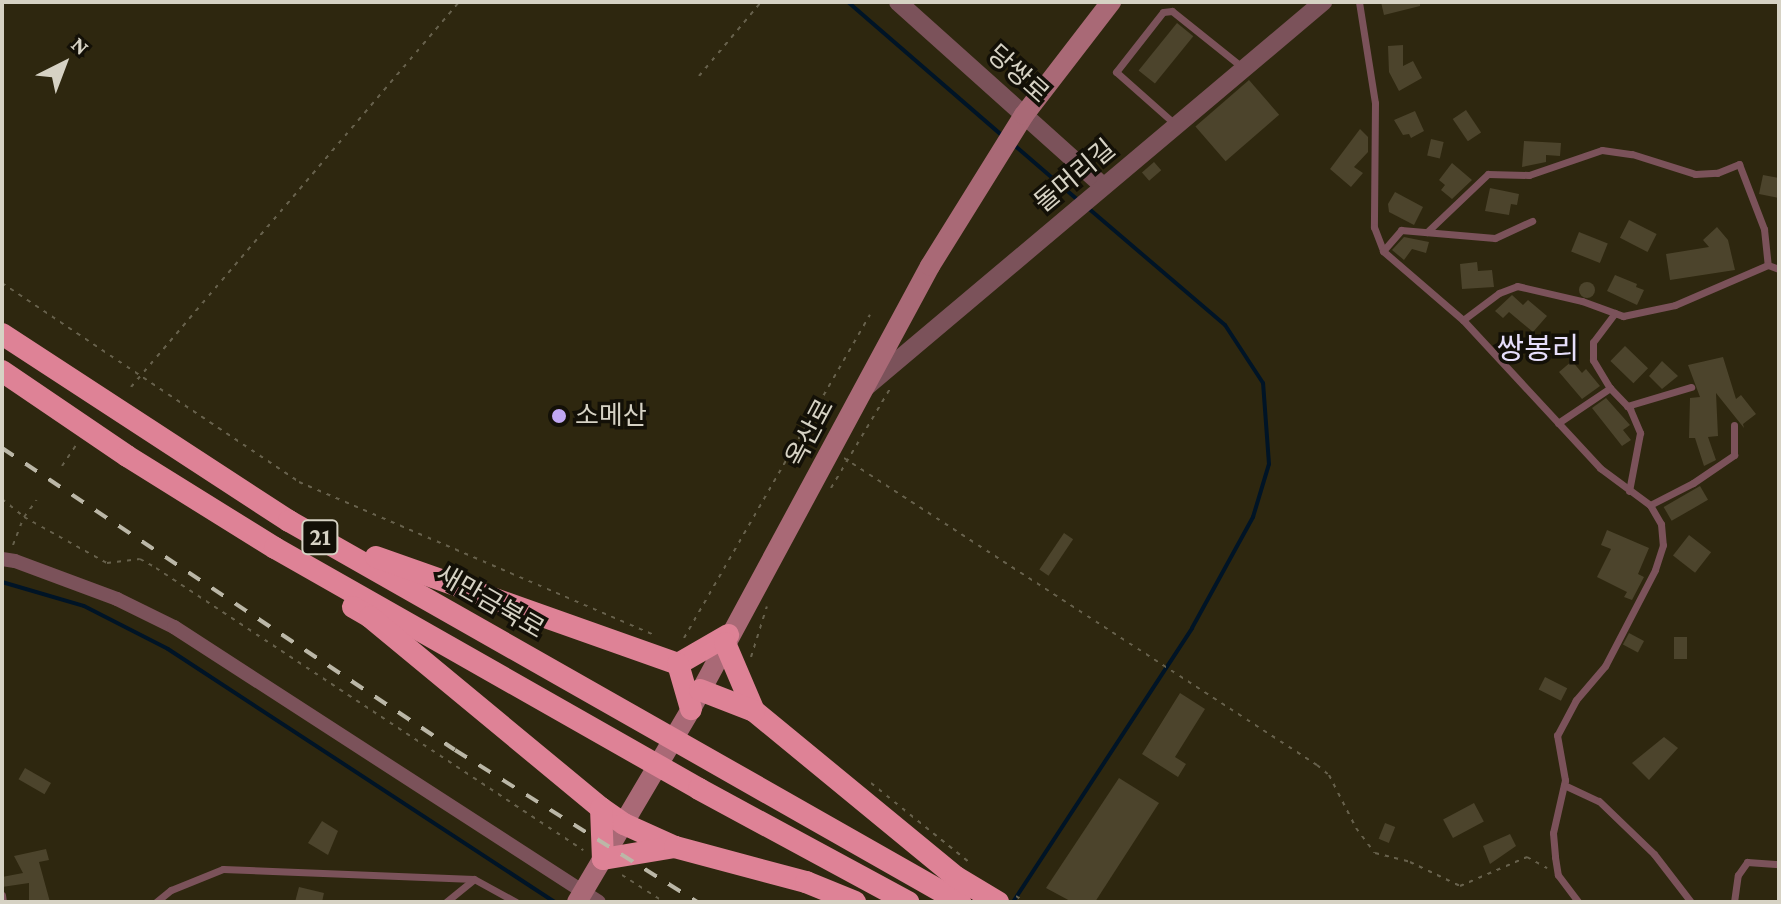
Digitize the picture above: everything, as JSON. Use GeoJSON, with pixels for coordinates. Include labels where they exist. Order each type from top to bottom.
{"type":"FeatureCollection","features":[{"type":"Feature","properties":{"kind":"highway","name":"새만금북로"},"geometry":{"type":"LineString","coordinates":[[2,334],[144,429],[324,539],[713,764],[960,902]]}},
{"type":"Feature","properties":{"kind":"highway","name":"21"},"geometry":{"type":"LineString","coordinates":[[2,371],[275,548],[699,789],[908,902]]}},
{"type":"Feature","properties":{"kind":"highway"},"geometry":{"type":"LineString","coordinates":[[182,490],[211,522],[370,617],[624,824],[675,847],[806,882],[855,902]]}},
{"type":"Feature","properties":{"kind":"highway"},"geometry":{"type":"LineString","coordinates":[[324,539],[672,655],[727,639],[754,711]]}},
{"type":"Feature","properties":{"kind":"highway"},"geometry":{"type":"LineString","coordinates":[[672,655],[696,700],[754,711],[956,877],[1000,898]]}},
{"type":"Feature","properties":{"kind":"highway"},"geometry":{"type":"LineString","coordinates":[[601,808],[602,861],[675,847]]}},
{"type":"Feature","properties":{"kind":"main road","name":"옥산로"},"geometry":{"type":"LineString","coordinates":[[585,899],[602,861],[696,700],[727,639],[839,455],[862,391],[930,266],[1021,120],[1111,2]]}},
{"type":"Feature","properties":{"kind":"street","name":"당쌍로"},"geometry":{"type":"LineString","coordinates":[[898,2],[1021,120],[1103,186]]}},
{"type":"Feature","properties":{"kind":"street","name":"돌머리길"},"geometry":{"type":"LineString","coordinates":[[862,391],[1323,2]]}},
{"type":"Feature","properties":{"kind":"street"},"geometry":{"type":"LineString","coordinates":[[4,560],[117,599],[174,627],[585,899]]}},
{"type":"Feature","properties":{"kind":"lane"},"geometry":{"type":"LineString","coordinates":[[1359,2],[1375,103],[1374,227],[1383,251],[1463,320],[1600,468],[1650,505],[1661,524],[1663,545],[1655,570],[1605,666],[1576,700],[1557,735],[1564,785],[1553,833],[1558,875],[1578,902]]}},
{"type":"Feature","properties":{"kind":"lane"},"geometry":{"type":"LineString","coordinates":[[1176,125],[1116,72],[1163,12],[1172,11],[1243,68]]}},
{"type":"Feature","properties":{"kind":"lane"},"geometry":{"type":"LineString","coordinates":[[1427,232],[1488,174],[1529,175],[1602,150],[1632,154],[1695,174],[1717,173],[1739,164],[1764,229],[1768,265]]}},
{"type":"Feature","properties":{"kind":"lane"},"geometry":{"type":"LineString","coordinates":[[1383,251],[1401,230],[1495,238],[1532,221]]}},
{"type":"Feature","properties":{"kind":"lane"},"geometry":{"type":"LineString","coordinates":[[1463,320],[1499,293],[1517,286],[1546,291],[1623,316],[1675,305],[1768,265],[1779,269]]}},
{"type":"Feature","properties":{"kind":"lane"},"geometry":{"type":"LineString","coordinates":[[1615,313],[1593,342],[1593,360],[1610,388],[1627,406],[1640,433],[1629,491]]}},
{"type":"Feature","properties":{"kind":"lane"},"geometry":{"type":"LineString","coordinates":[[1627,406],[1691,387]]}},
{"type":"Feature","properties":{"kind":"lane"},"geometry":{"type":"LineString","coordinates":[[1558,423],[1610,388]]}},
{"type":"Feature","properties":{"kind":"lane"},"geometry":{"type":"LineString","coordinates":[[1650,505],[1693,483],[1734,455],[1734,425]]}},
{"type":"Feature","properties":{"kind":"lane"},"geometry":{"type":"LineString","coordinates":[[1564,785],[1599,801],[1654,854],[1691,902]]}},
{"type":"Feature","properties":{"kind":"lane"},"geometry":{"type":"LineString","coordinates":[[1734,902],[1738,875],[1747,862],[1779,864]]}},
{"type":"Feature","properties":{"kind":"lane"},"geometry":{"type":"LineString","coordinates":[[156,902],[171,890],[223,869],[474,879],[516,902]]}},
{"type":"Feature","properties":{"kind":"lane"},"geometry":{"type":"LineString","coordinates":[[446,902],[474,879]]}},
{"type":"Feature","properties":{"kind":"lane"},"geometry":{"type":"LineString","coordinates":[[2,895],[3,902]]}},
{"type":"Feature","properties":{"kind":"path"},"geometry":{"type":"LineString","coordinates":[[131,387],[459,2]]}},
{"type":"Feature","properties":{"kind":"path"},"geometry":{"type":"LineString","coordinates":[[699,76],[761,2]]}},
{"type":"Feature","properties":{"kind":"path"},"geometry":{"type":"LineString","coordinates":[[2,283],[299,482],[672,655],[870,315]]}},
{"type":"Feature","properties":{"kind":"path"},"geometry":{"type":"LineString","coordinates":[[826,497],[839,455],[892,386]]}},
{"type":"Feature","properties":{"kind":"path"},"geometry":{"type":"LineString","coordinates":[[62,466],[76,445]]}},
{"type":"Feature","properties":{"kind":"path"},"geometry":{"type":"LineString","coordinates":[[839,455],[1329,775],[1356,828],[1375,853],[1410,862],[1460,886],[1527,857],[1558,875]]}},
{"type":"Feature","properties":{"kind":"path"},"geometry":{"type":"LineString","coordinates":[[2,499],[24,517],[107,563],[140,559],[156,568],[664,902]]}},
{"type":"Feature","properties":{"kind":"path"},"geometry":{"type":"LineString","coordinates":[[4,560],[24,517],[37,500]]}},
{"type":"Feature","properties":{"kind":"path"},"geometry":{"type":"LineString","coordinates":[[750,662],[771,596]]}},
{"type":"Feature","properties":{"kind":"path"},"geometry":{"type":"LineString","coordinates":[[869,781],[976,869]]}},
{"type":"Feature","properties":{"kind":"path"},"geometry":{"type":"LineString","coordinates":[[1000,898],[1023,901]]}},
{"type":"Feature","properties":{"kind":"building"},"geometry":{"type":"Polygon","coordinates":[[[1381,2],[1420,2],[1420,6],[1384,15],[1381,2]]]}},
{"type":"Feature","properties":{"kind":"building"},"geometry":{"type":"Polygon","coordinates":[[[1177,23],[1193,36],[1155,84],[1139,70],[1177,23]]]}},
{"type":"Feature","properties":{"kind":"building"},"geometry":{"type":"Polygon","coordinates":[[[1403,45],[1403,66],[1413,61],[1422,78],[1399,91],[1389,72],[1388,46],[1403,45]]]}},
{"type":"Feature","properties":{"kind":"building"},"geometry":{"type":"Polygon","coordinates":[[[1249,80],[1279,115],[1226,161],[1195,127],[1249,80]]]}},
{"type":"Feature","properties":{"kind":"building"},"geometry":{"type":"Polygon","coordinates":[[[1466,110],[1481,132],[1468,141],[1453,119],[1466,110]]]}},
{"type":"Feature","properties":{"kind":"building"},"geometry":{"type":"Polygon","coordinates":[[[1415,111],[1424,131],[1411,138],[1409,134],[1403,135],[1394,120],[1415,111]]]}},
{"type":"Feature","properties":{"kind":"building"},"geometry":{"type":"Polygon","coordinates":[[[1360,129],[1368,137],[1368,152],[1354,167],[1363,173],[1351,187],[1330,169],[1360,129]]]}},
{"type":"Feature","properties":{"kind":"building"},"geometry":{"type":"Polygon","coordinates":[[[1431,139],[1444,142],[1440,158],[1427,156],[1431,139]]]}},
{"type":"Feature","properties":{"kind":"building"},"geometry":{"type":"Polygon","coordinates":[[[1524,141],[1561,143],[1560,156],[1546,155],[1546,162],[1522,167],[1524,141]]]}},
{"type":"Feature","properties":{"kind":"building"},"geometry":{"type":"Polygon","coordinates":[[[1154,162],[1161,170],[1149,181],[1142,172],[1154,162]]]}},
{"type":"Feature","properties":{"kind":"building"},"geometry":{"type":"Polygon","coordinates":[[[1452,163],[1472,180],[1452,199],[1441,190],[1445,185],[1439,180],[1452,163]]]}},
{"type":"Feature","properties":{"kind":"building"},"geometry":{"type":"Polygon","coordinates":[[[1763,175],[1779,178],[1779,198],[1759,194],[1763,175]]]}},
{"type":"Feature","properties":{"kind":"building"},"geometry":{"type":"Polygon","coordinates":[[[1490,188],[1519,194],[1517,205],[1511,204],[1509,215],[1485,211],[1490,188]]]}},
{"type":"Feature","properties":{"kind":"building"},"geometry":{"type":"Polygon","coordinates":[[[1395,192],[1423,207],[1414,225],[1389,212],[1388,204],[1395,192]]]}},
{"type":"Feature","properties":{"kind":"building"},"geometry":{"type":"Polygon","coordinates":[[[1629,220],[1657,234],[1648,252],[1620,238],[1629,220]]]}},
{"type":"Feature","properties":{"kind":"building"},"geometry":{"type":"Polygon","coordinates":[[[1717,227],[1728,240],[1735,270],[1670,280],[1666,254],[1709,247],[1703,240],[1717,227]]]}},
{"type":"Feature","properties":{"kind":"building"},"geometry":{"type":"Polygon","coordinates":[[[1579,232],[1608,244],[1600,263],[1571,251],[1579,232]]]}},
{"type":"Feature","properties":{"kind":"building"},"geometry":{"type":"Polygon","coordinates":[[[1404,237],[1429,242],[1426,253],[1412,249],[1404,260],[1392,250],[1404,237]]]}},
{"type":"Feature","properties":{"kind":"building"},"geometry":{"type":"Polygon","coordinates":[[[1477,262],[1478,271],[1492,270],[1494,287],[1462,289],[1460,264],[1477,262]]]}},
{"type":"Feature","properties":{"kind":"building"},"geometry":{"type":"Polygon","coordinates":[[[1615,275],[1644,290],[1637,305],[1607,291],[1615,275]]]}},
{"type":"Feature","properties":{"kind":"building"},"geometry":{"type":"Polygon","coordinates":[[[1587,282],[1595,290],[1587,298],[1579,290],[1587,282]]]}},
{"type":"Feature","properties":{"kind":"building"},"geometry":{"type":"Polygon","coordinates":[[[1512,295],[1523,305],[1528,300],[1547,316],[1533,332],[1509,312],[1503,318],[1495,311],[1512,295]]]}},
{"type":"Feature","properties":{"kind":"building"},"geometry":{"type":"Polygon","coordinates":[[[1625,346],[1648,368],[1633,383],[1610,361],[1625,346]]]}},
{"type":"Feature","properties":{"kind":"building"},"geometry":{"type":"Polygon","coordinates":[[[1723,357],[1736,399],[1741,395],[1756,414],[1743,424],[1744,428],[1716,393],[1718,436],[1708,437],[1716,460],[1704,466],[1695,438],[1689,438],[1690,398],[1700,397],[1688,365],[1723,357]]]}},
{"type":"Feature","properties":{"kind":"building"},"geometry":{"type":"Polygon","coordinates":[[[1572,361],[1582,373],[1586,369],[1600,386],[1582,399],[1559,372],[1572,361]]]}},
{"type":"Feature","properties":{"kind":"building"},"geometry":{"type":"Polygon","coordinates":[[[1662,361],[1678,376],[1662,389],[1649,376],[1662,361]]]}},
{"type":"Feature","properties":{"kind":"building"},"geometry":{"type":"Polygon","coordinates":[[[1606,398],[1630,425],[1623,430],[1631,440],[1622,446],[1592,408],[1606,398]]]}},
{"type":"Feature","properties":{"kind":"building"},"geometry":{"type":"Polygon","coordinates":[[[1700,486],[1708,500],[1672,521],[1664,507],[1700,486]]]}},
{"type":"Feature","properties":{"kind":"building"},"geometry":{"type":"Polygon","coordinates":[[[1607,530],[1649,548],[1638,574],[1644,577],[1632,600],[1624,597],[1627,592],[1597,577],[1611,549],[1601,545],[1607,530]]]}},
{"type":"Feature","properties":{"kind":"building"},"geometry":{"type":"Polygon","coordinates":[[[1064,533],[1073,539],[1049,576],[1039,569],[1064,533]]]}},
{"type":"Feature","properties":{"kind":"building"},"geometry":{"type":"Polygon","coordinates":[[[1689,535],[1711,552],[1695,573],[1673,555],[1689,535]]]}},
{"type":"Feature","properties":{"kind":"building"},"geometry":{"type":"Polygon","coordinates":[[[1629,633],[1644,641],[1638,652],[1623,644],[1629,633]]]}},
{"type":"Feature","properties":{"kind":"building"},"geometry":{"type":"Polygon","coordinates":[[[1674,637],[1687,637],[1687,659],[1674,659],[1674,637]]]}},
{"type":"Feature","properties":{"kind":"building"},"geometry":{"type":"Polygon","coordinates":[[[1545,677],[1567,688],[1561,701],[1539,689],[1545,677]]]}},
{"type":"Feature","properties":{"kind":"building"},"geometry":{"type":"Polygon","coordinates":[[[1180,693],[1205,709],[1175,757],[1186,764],[1178,777],[1142,754],[1180,693]]]}},
{"type":"Feature","properties":{"kind":"building"},"geometry":{"type":"Polygon","coordinates":[[[1664,737],[1678,748],[1649,780],[1632,763],[1664,737]]]}},
{"type":"Feature","properties":{"kind":"building"},"geometry":{"type":"Polygon","coordinates":[[[25,768],[51,783],[44,794],[18,779],[25,768]]]}},
{"type":"Feature","properties":{"kind":"building"},"geometry":{"type":"Polygon","coordinates":[[[1119,778],[1159,803],[1095,902],[1072,902],[1046,888],[1119,778]]]}},
{"type":"Feature","properties":{"kind":"building"},"geometry":{"type":"Polygon","coordinates":[[[1474,803],[1484,822],[1453,838],[1443,819],[1474,803]]]}},
{"type":"Feature","properties":{"kind":"building"},"geometry":{"type":"Polygon","coordinates":[[[322,821],[338,831],[328,855],[308,843],[322,821]]]}},
{"type":"Feature","properties":{"kind":"building"},"geometry":{"type":"Polygon","coordinates":[[[1385,823],[1395,827],[1389,843],[1379,839],[1385,823]]]}},
{"type":"Feature","properties":{"kind":"building"},"geometry":{"type":"Polygon","coordinates":[[[1510,834],[1516,846],[1490,864],[1483,846],[1510,834]]]}},
{"type":"Feature","properties":{"kind":"building"},"geometry":{"type":"Polygon","coordinates":[[[46,849],[49,860],[39,862],[50,902],[29,902],[29,883],[2,887],[2,877],[23,873],[14,856],[46,849]]]}},
{"type":"Feature","properties":{"kind":"building"},"geometry":{"type":"Polygon","coordinates":[[[299,887],[324,893],[322,902],[295,902],[299,887]]]}},
{"type":"Feature","properties":{"kind":"waterway"},"geometry":{"type":"LineString","coordinates":[[848,2],[1004,137]]}},
{"type":"Feature","properties":{"kind":"waterway"},"geometry":{"type":"LineString","coordinates":[[1014,145],[1080,202]]}},
{"type":"Feature","properties":{"kind":"waterway"},"geometry":{"type":"LineString","coordinates":[[1013,902],[1192,628],[1253,517],[1269,464],[1263,383],[1225,325],[1087,207]]}},
{"type":"Feature","properties":{"kind":"waterway"},"geometry":{"type":"LineString","coordinates":[[2,582],[84,606],[168,649],[554,902]]}},
{"type":"Feature","properties":{"kind":"railway"},"geometry":{"type":"LineString","coordinates":[[2,448],[455,750],[697,902]]}},
{"type":"Feature","properties":{"kind":"place","name":"소메산"},"geometry":{"type":"Point","coordinates":[559,416]}},
{"type":"Feature","properties":{"kind":"district","name":"쌍봉리"},"geometry":{"type":"Point","coordinates":[1538,349]}}]}
